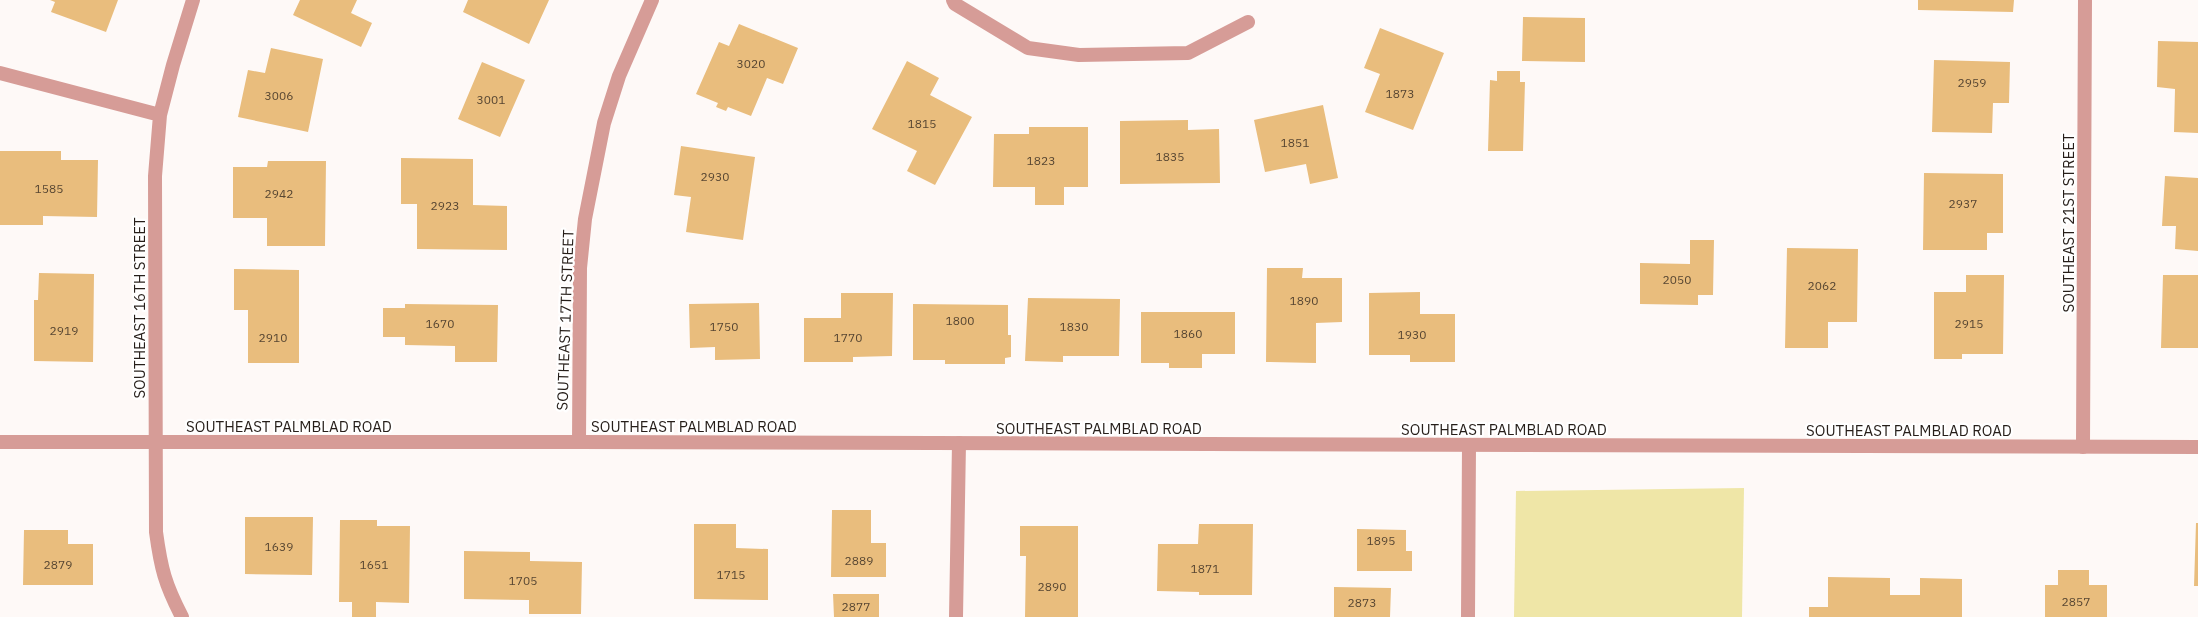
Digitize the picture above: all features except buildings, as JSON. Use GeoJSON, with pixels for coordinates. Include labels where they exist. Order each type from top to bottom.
{"type":"FeatureCollection","features":[{"type":"Feature","properties":{"kind":"street","name":"SOUTHEAST 16TH STREET"},"geometry":{"type":"LineString","coordinates":[[182,617],[166,586],[160,564],[156,532],[155,176],[160,115],[175,56],[193,0]]}},
{"type":"Feature","properties":{"kind":"street","name":"SOUTHEAST 17TH STREET"},"geometry":{"type":"LineString","coordinates":[[579,442],[580,268],[585,219],[604,123],[618,76],[652,0]]}},
{"type":"Feature","properties":{"kind":"street"},"geometry":{"type":"LineString","coordinates":[[953,0],[956,4],[1028,48],[1079,55],[1188,52],[1248,22]]}},
{"type":"Feature","properties":{"kind":"street","name":"SOUTHEAST 21ST STREET"},"geometry":{"type":"LineString","coordinates":[[2083,447],[2085,0]]}},
{"type":"Feature","properties":{"kind":"street"},"geometry":{"type":"LineString","coordinates":[[0,72],[160,115]]}},
{"type":"Feature","properties":{"kind":"street","name":"SOUTHEAST PALMBLAD ROAD"},"geometry":{"type":"LineString","coordinates":[[0,442],[2198,447]]}},
{"type":"Feature","properties":{"kind":"street"},"geometry":{"type":"LineString","coordinates":[[956,617],[959,443]]}},
{"type":"Feature","properties":{"kind":"street"},"geometry":{"type":"LineString","coordinates":[[1468,617],[1469,445]]}},
{"type":"Feature","properties":{"kind":"shaded area"},"geometry":{"type":"Polygon","coordinates":[[[1744,488],[1742,617],[1514,617],[1516,491],[1744,488]]]}}]}
